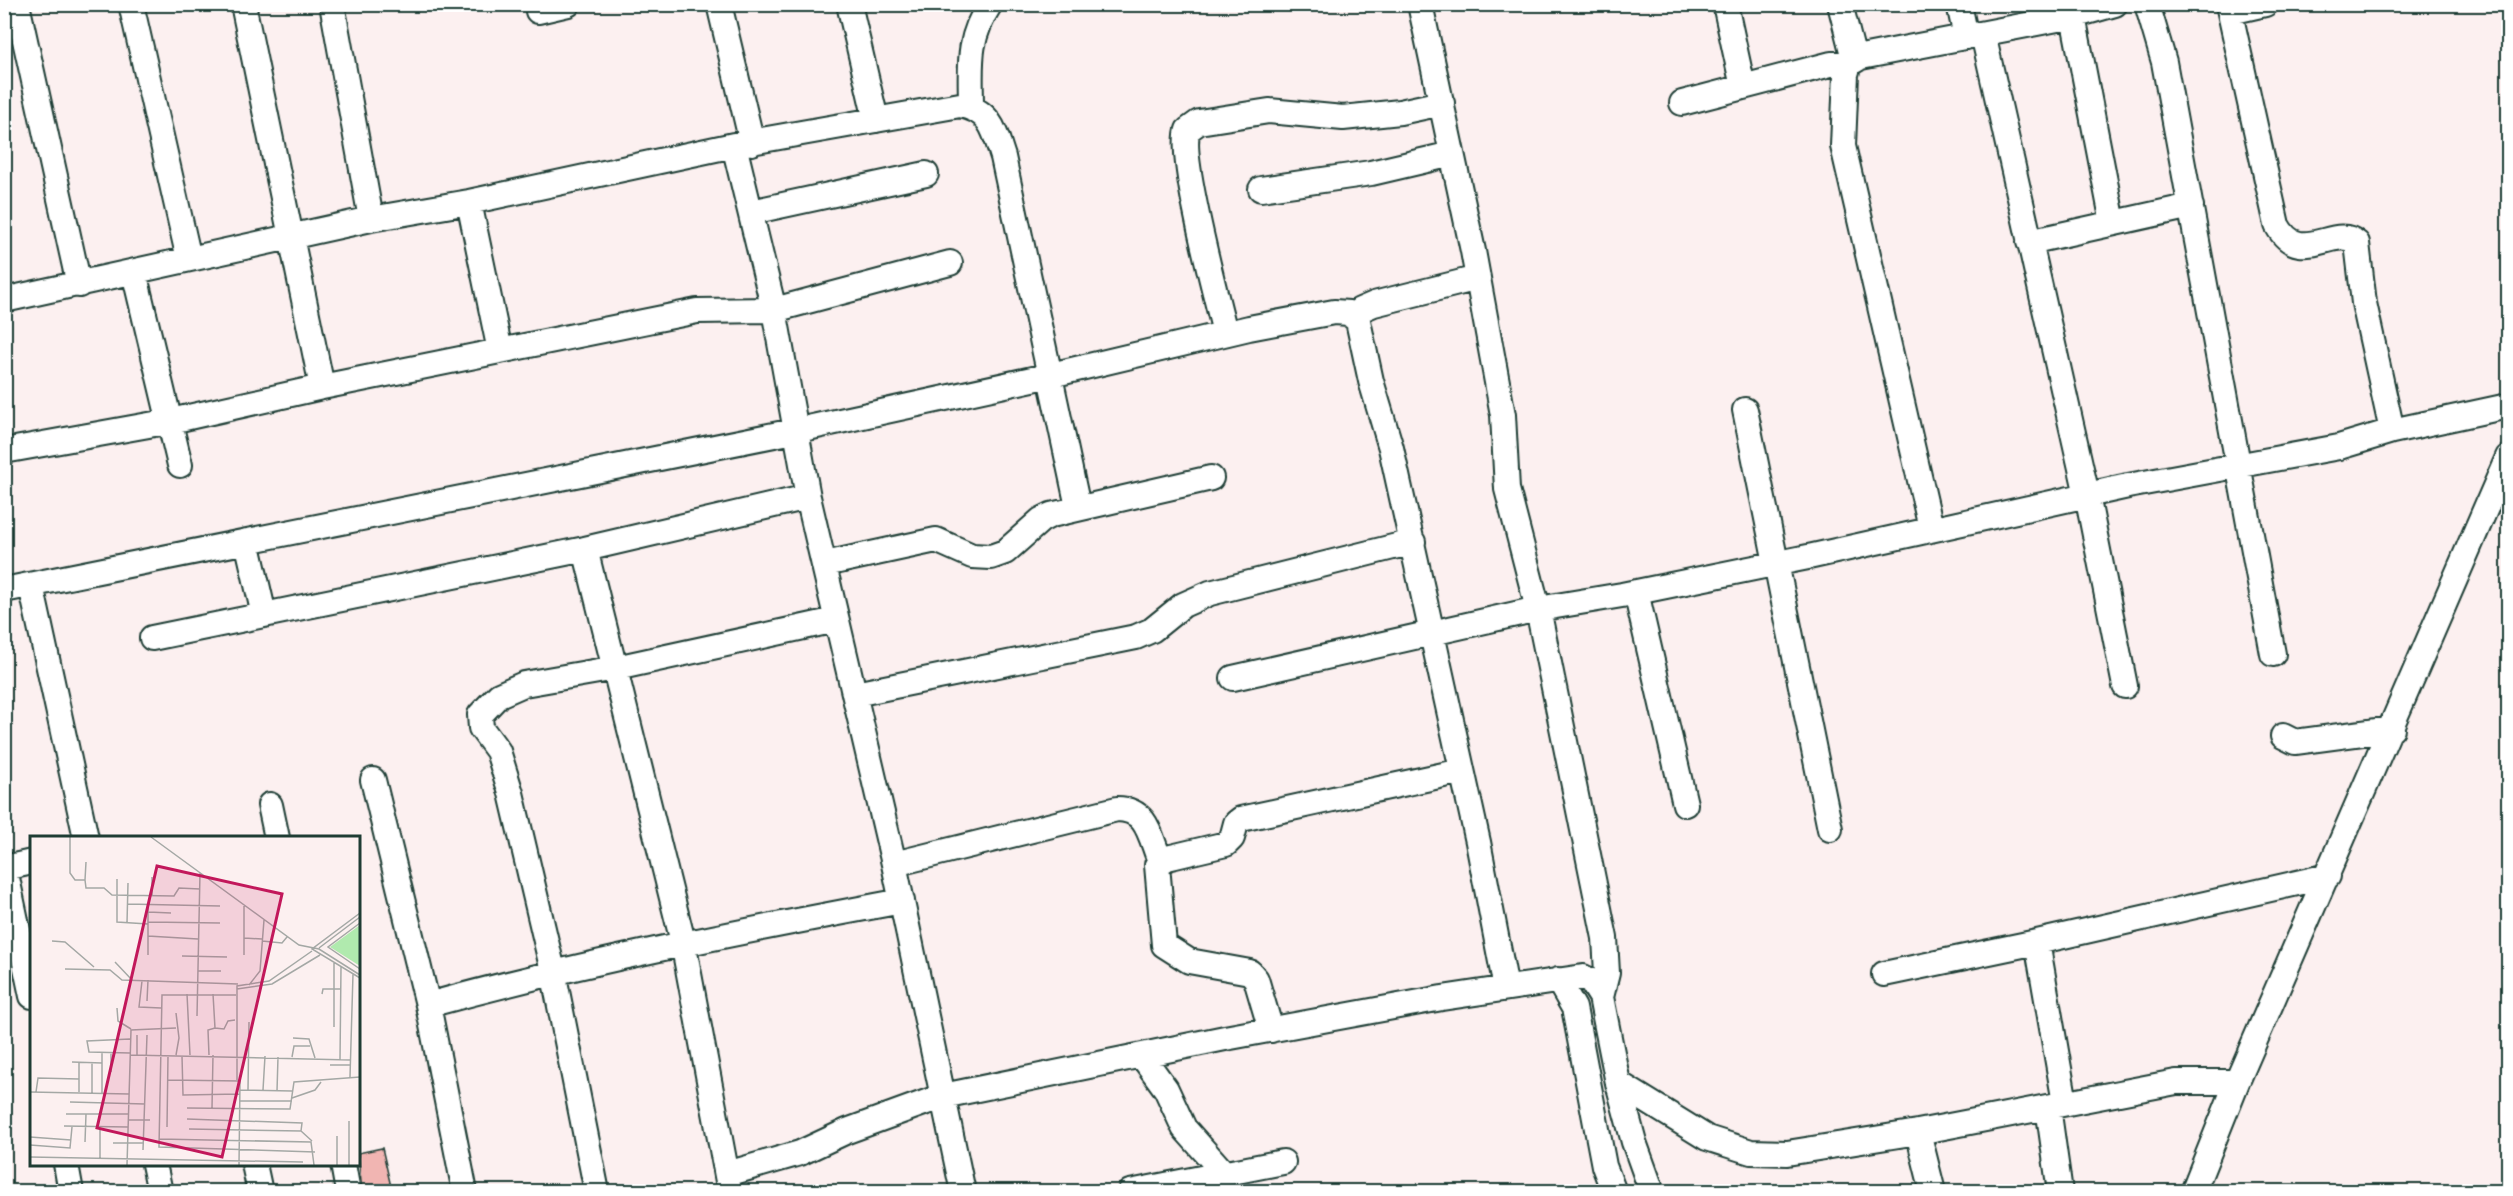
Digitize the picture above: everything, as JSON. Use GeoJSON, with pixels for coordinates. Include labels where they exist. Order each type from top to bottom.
{"type":"FeatureCollection","features":[{"type":"Feature","properties":{"kind":"street"},"geometry":{"type":"LineString","coordinates":[[131,4],[189,259]]}},
{"type":"Feature","properties":{"kind":"street"},"geometry":{"type":"LineString","coordinates":[[243,4],[322,387]]}},
{"type":"Feature","properties":{"kind":"street"},"geometry":{"type":"LineString","coordinates":[[332,4],[371,219]]}},
{"type":"Feature","properties":{"kind":"street"},"geometry":{"type":"LineString","coordinates":[[538,11],[568,4]]}},
{"type":"Feature","properties":{"kind":"street"},"geometry":{"type":"LineString","coordinates":[[719,4],[743,144],[751,212],[774,310],[794,431],[894,864],[963,1191]]}},
{"type":"Feature","properties":{"kind":"street"},"geometry":{"type":"LineString","coordinates":[[849,4],[876,120]]}},
{"type":"Feature","properties":{"kind":"street"},"geometry":{"type":"LineString","coordinates":[[971,108],[970,57],[973,34],[990,4]]}},
{"type":"Feature","properties":{"kind":"street"},"geometry":{"type":"LineString","coordinates":[[1725,4],[1743,87]]}},
{"type":"Feature","properties":{"kind":"street"},"geometry":{"type":"LineString","coordinates":[[1840,4],[1852,61],[1846,74],[1842,112],[1843,146],[1931,528]]}},
{"type":"Feature","properties":{"kind":"street"},"geometry":{"type":"LineString","coordinates":[[1959,4],[1975,35],[2029,242],[2087,495],[2126,686]]}},
{"type":"Feature","properties":{"kind":"street"},"geometry":{"type":"LineString","coordinates":[[1682,103],[1831,64],[2073,16],[2115,4]]}},
{"type":"Feature","properties":{"kind":"street"},"geometry":{"type":"LineString","coordinates":[[2147,4],[2164,62],[2240,464],[2273,654]]}},
{"type":"Feature","properties":{"kind":"street"},"geometry":{"type":"LineString","coordinates":[[2265,4],[2229,8],[2273,214],[2281,233],[2294,243],[2304,245],[2345,238],[2357,243],[2364,303],[2392,431]]}},
{"type":"Feature","properties":{"kind":"street"},"geometry":{"type":"LineString","coordinates":[[1422,5],[1478,278],[1503,415],[1506,489],[1538,609],[1605,938],[1607,973],[1601,997]]}},
{"type":"Feature","properties":{"kind":"street"},"geometry":{"type":"LineString","coordinates":[[2073,16],[2114,223]]}},
{"type":"Feature","properties":{"kind":"street"},"geometry":{"type":"LineString","coordinates":[[14,20],[79,285]]}},
{"type":"Feature","properties":{"kind":"street"},"geometry":{"type":"LineString","coordinates":[[1225,333],[1196,207],[1185,144],[1188,130],[1199,122],[1269,111],[1343,118],[1400,112],[1442,103]]}},
{"type":"Feature","properties":{"kind":"street"},"geometry":{"type":"LineString","coordinates":[[4,300],[371,219],[469,202],[743,144],[960,105],[984,114],[1003,157],[1078,507]]}},
{"type":"Feature","properties":{"kind":"street"},"geometry":{"type":"LineString","coordinates":[[1261,189],[1310,180],[1371,173],[1452,154]]}},
{"type":"Feature","properties":{"kind":"street"},"geometry":{"type":"LineString","coordinates":[[751,212],[926,174]]}},
{"type":"Feature","properties":{"kind":"street"},"geometry":{"type":"LineString","coordinates":[[469,202],[500,351]]}},
{"type":"Feature","properties":{"kind":"street"},"geometry":{"type":"LineString","coordinates":[[2029,242],[2191,206]]}},
{"type":"Feature","properties":{"kind":"street"},"geometry":{"type":"LineString","coordinates":[[4,451],[171,421],[322,387],[708,309],[774,310],[950,263]]}},
{"type":"Feature","properties":{"kind":"street"},"geometry":{"type":"LineString","coordinates":[[134,272],[180,465]]}},
{"type":"Feature","properties":{"kind":"street"},"geometry":{"type":"LineString","coordinates":[[4,590],[794,431],[1051,375],[1225,333],[1334,312],[1354,316],[1367,306],[1478,278]]}},
{"type":"Feature","properties":{"kind":"street"},"geometry":{"type":"LineString","coordinates":[[1354,316],[1361,333],[1371,381],[1391,448],[1413,542],[1506,988]]}},
{"type":"Feature","properties":{"kind":"street"},"geometry":{"type":"LineString","coordinates":[[1233,678],[1538,609],[1636,592],[1777,563],[1931,528],[2240,464],[2339,447],[2392,431],[2508,406]]}},
{"type":"Feature","properties":{"kind":"street"},"geometry":{"type":"LineString","coordinates":[[1745,410],[1830,829]]}},
{"type":"Feature","properties":{"kind":"street"},"geometry":{"type":"LineString","coordinates":[[2193,1191],[2237,1082],[2508,457]]}},
{"type":"Feature","properties":{"kind":"street"},"geometry":{"type":"LineString","coordinates":[[825,564],[936,540],[972,556],[991,557],[1005,552],[1041,520],[1078,507],[1211,478]]}},
{"type":"Feature","properties":{"kind":"street"},"geometry":{"type":"LineString","coordinates":[[152,638],[585,549],[808,497]]}},
{"type":"Feature","properties":{"kind":"street"},"geometry":{"type":"LineString","coordinates":[[247,541],[264,615]]}},
{"type":"Feature","properties":{"kind":"street"},"geometry":{"type":"LineString","coordinates":[[855,694],[1136,637],[1152,630],[1183,605],[1210,593],[1413,542]]}},
{"type":"Feature","properties":{"kind":"street"},"geometry":{"type":"LineString","coordinates":[[585,549],[683,942],[728,1183],[847,1131],[943,1096],[1271,1030],[1506,988],[1583,977],[1591,981],[1601,997],[1618,1083],[1634,1142],[1653,1191]]}},
{"type":"Feature","properties":{"kind":"street"},"geometry":{"type":"LineString","coordinates":[[31,585],[86,836]]}},
{"type":"Feature","properties":{"kind":"street"},"geometry":{"type":"LineString","coordinates":[[1636,592],[1684,804]]}},
{"type":"Feature","properties":{"kind":"street"},"geometry":{"type":"LineString","coordinates":[[597,1191],[553,971],[505,771],[496,745],[481,728],[480,716],[499,695],[524,684],[616,668],[836,620]]}},
{"type":"Feature","properties":{"kind":"street"},"geometry":{"type":"LineString","coordinates":[[2283,736],[2295,742],[2392,729]]}},
{"type":"Feature","properties":{"kind":"street"},"geometry":{"type":"LineString","coordinates":[[1160,861],[1226,844],[1232,838],[1236,823],[1241,819],[1462,771]]}},
{"type":"Feature","properties":{"kind":"street"},"geometry":{"type":"LineString","coordinates":[[373,780],[428,1005],[465,1191]]}},
{"type":"Feature","properties":{"kind":"street"},"geometry":{"type":"LineString","coordinates":[[270,805],[277,836]]}},
{"type":"Feature","properties":{"kind":"street"},"geometry":{"type":"LineString","coordinates":[[894,864],[1117,809],[1136,811],[1144,820],[1160,861],[1156,871],[1164,945],[1189,961],[1250,972],[1256,979],[1271,1030]]}},
{"type":"Feature","properties":{"kind":"street"},"geometry":{"type":"LineString","coordinates":[[30,862],[5,866],[30,986]]}},
{"type":"Feature","properties":{"kind":"street"},"geometry":{"type":"LineString","coordinates":[[1884,974],[2328,876]]}},
{"type":"Feature","properties":{"kind":"street"},"geometry":{"type":"LineString","coordinates":[[428,1005],[553,971],[683,942],[902,901]]}},
{"type":"Feature","properties":{"kind":"street"},"geometry":{"type":"LineString","coordinates":[[2037,942],[2057,1105],[2060,1191]]}},
{"type":"Feature","properties":{"kind":"street"},"geometry":{"type":"LineString","coordinates":[[1558,980],[1568,992],[1574,1008],[1604,1166],[1614,1191]]}},
{"type":"Feature","properties":{"kind":"street"},"geometry":{"type":"LineString","coordinates":[[1142,1056],[1166,1089],[1184,1128],[1224,1173]]}},
{"type":"Feature","properties":{"kind":"street"},"geometry":{"type":"LineString","coordinates":[[1618,1083],[1707,1138],[1751,1152],[1787,1153],[1918,1132],[2176,1082],[2237,1082]]}},
{"type":"Feature","properties":{"kind":"street"},"geometry":{"type":"LineString","coordinates":[[1918,1132],[1933,1191]]}},
{"type":"Feature","properties":{"kind":"street"},"geometry":{"type":"LineString","coordinates":[[1130,1191],[1283,1162]]}},
{"type":"Feature","properties":{"kind":"street"},"geometry":{"type":"LineString","coordinates":[[66,1166],[71,1191]]}},
{"type":"Feature","properties":{"kind":"street"},"geometry":{"type":"LineString","coordinates":[[154,1166],[160,1191]]}},
{"type":"Feature","properties":{"kind":"street"},"geometry":{"type":"LineString","coordinates":[[254,1166],[260,1191]]}},
{"type":"Feature","properties":{"kind":"street"},"geometry":{"type":"LineString","coordinates":[[343,1166],[348,1191]]}},
{"type":"Feature","properties":{"kind":"building"},"geometry":{"type":"Polygon","coordinates":[[[382,1148],[392,1191],[362,1191],[360,1153],[382,1148]]]}}]}
